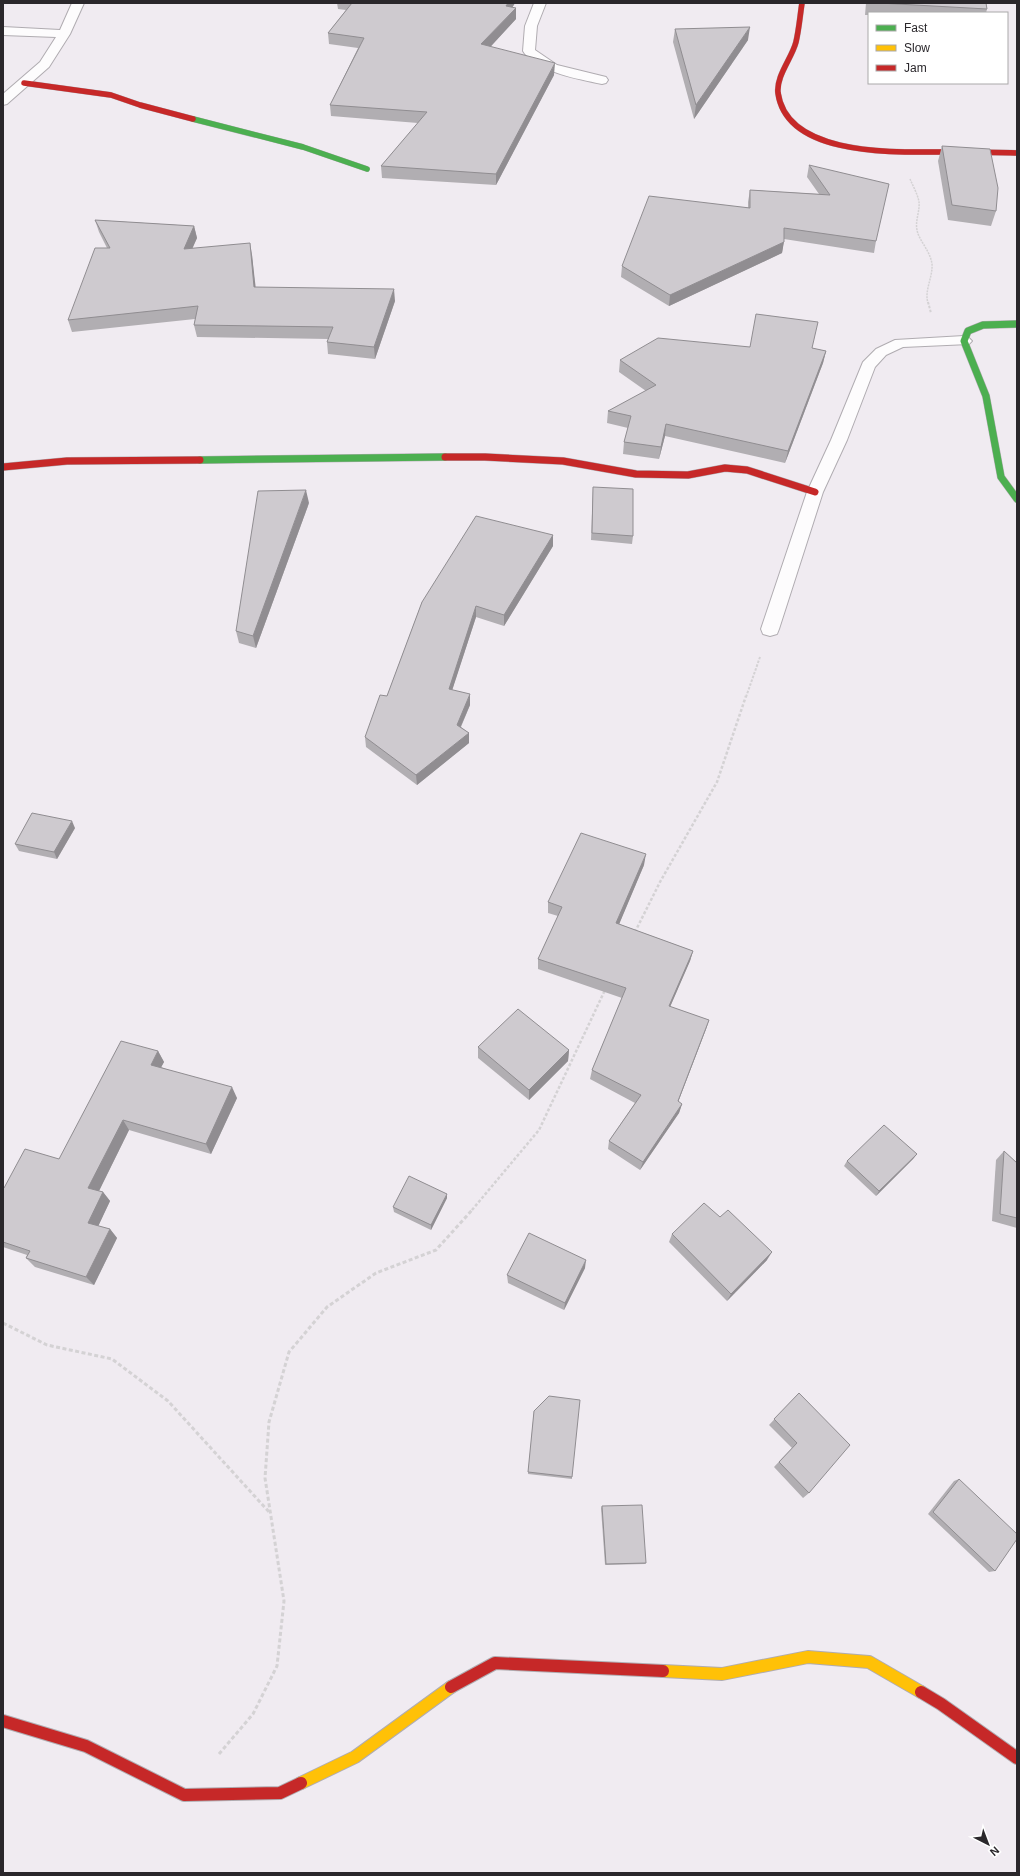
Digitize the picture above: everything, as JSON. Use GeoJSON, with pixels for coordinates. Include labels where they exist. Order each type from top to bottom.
{"type":"FeatureCollection","features":[{"type":"Feature","properties":{"kind":"street"},"geometry":{"type":"LineString","coordinates":[[3,101],[45,64],[64,34],[78,3]]}},
{"type":"Feature","properties":{"kind":"street"},"geometry":{"type":"LineString","coordinates":[[540,3],[532,18],[529,36],[529,51],[537,60],[554,68],[602,80]]}},
{"type":"Feature","properties":{"kind":"street"},"geometry":{"type":"LineString","coordinates":[[802,3],[796,42],[778,92],[784,114],[802,130],[829,143],[853,149],[893,152],[1017,153]]}},
{"type":"Feature","properties":{"kind":"street"},"geometry":{"type":"LineString","coordinates":[[3,31],[64,34]]}},
{"type":"Feature","properties":{"kind":"street"},"geometry":{"type":"LineString","coordinates":[[24,83],[77,89],[111,95],[140,105],[303,147],[367,169]]}},
{"type":"Feature","properties":{"kind":"street"},"geometry":{"type":"LineString","coordinates":[[1017,324],[983,325],[968,331],[964,341],[986,396],[1001,477],[1017,499]]}},
{"type":"Feature","properties":{"kind":"street"},"geometry":{"type":"LineString","coordinates":[[770,629],[815,492],[839,440],[868,364],[881,352],[900,343],[964,341]]}},
{"type":"Feature","properties":{"kind":"street"},"geometry":{"type":"LineString","coordinates":[[3,467],[67,461],[486,457],[563,461],[636,474],[688,475],[726,468],[747,470],[815,492]]}},
{"type":"Feature","properties":{"kind":"street"},"geometry":{"type":"LineString","coordinates":[[3,1721],[86,1746],[184,1795],[280,1793],[355,1757],[442,1692],[495,1663],[560,1664],[606,1669],[722,1674],[808,1657],[869,1662],[941,1704],[1017,1758]]}},
{"type":"Feature","properties":{"kind":"path"},"geometry":{"type":"LineString","coordinates":[[893,152],[911,182],[919,203],[916,220],[917,232],[928,248],[932,264],[931,280],[926,297],[944,341]]}},
{"type":"Feature","properties":{"kind":"path"},"geometry":{"type":"LineString","coordinates":[[633,936],[660,882],[718,782],[770,629]]}},
{"type":"Feature","properties":{"kind":"path"},"geometry":{"type":"LineString","coordinates":[[184,1795],[253,1714],[277,1666],[284,1601],[265,1478],[269,1422],[289,1352],[327,1306],[376,1273],[436,1250],[495,1184],[539,1130],[608,984]]}},
{"type":"Feature","properties":{"kind":"path"},"geometry":{"type":"LineString","coordinates":[[3,1323],[47,1345],[112,1359],[168,1401],[270,1514]]}},
{"type":"Feature","properties":{"kind":"building"},"geometry":{"type":"Polygon","coordinates":[[[352,3],[508,3],[506,6],[516,8],[481,44],[555,63],[496,174],[381,166],[427,112],[330,105],[364,38],[328,33],[352,3]]]}},
{"type":"Feature","properties":{"kind":"building"},"geometry":{"type":"Polygon","coordinates":[[[879,3],[986,3],[987,9],[879,3]]]}},
{"type":"Feature","properties":{"kind":"building"},"geometry":{"type":"Polygon","coordinates":[[[750,27],[696,105],[675,29],[750,27]]]}},
{"type":"Feature","properties":{"kind":"building"},"geometry":{"type":"Polygon","coordinates":[[[942,146],[990,149],[998,188],[996,211],[952,205],[942,146]]]}},
{"type":"Feature","properties":{"kind":"building"},"geometry":{"type":"Polygon","coordinates":[[[809,165],[889,184],[876,241],[784,228],[784,242],[670,295],[622,266],[649,196],[750,208],[750,190],[830,195],[809,165]]]}},
{"type":"Feature","properties":{"kind":"building"},"geometry":{"type":"Polygon","coordinates":[[[95,220],[194,226],[184,249],[250,243],[254,287],[394,289],[374,347],[327,342],[333,327],[194,325],[198,306],[68,320],[95,248],[110,248],[95,220]]]}},
{"type":"Feature","properties":{"kind":"building"},"geometry":{"type":"Polygon","coordinates":[[[756,314],[818,322],[812,348],[826,351],[788,451],[666,424],[661,447],[624,442],[631,416],[608,411],[656,385],[620,360],[658,338],[750,347],[756,314]]]}},
{"type":"Feature","properties":{"kind":"building"},"geometry":{"type":"Polygon","coordinates":[[[593,487],[633,489],[633,536],[592,533],[593,487]]]}},
{"type":"Feature","properties":{"kind":"building"},"geometry":{"type":"Polygon","coordinates":[[[306,490],[253,636],[236,631],[258,491],[306,490]]]}},
{"type":"Feature","properties":{"kind":"building"},"geometry":{"type":"Polygon","coordinates":[[[476,516],[553,535],[504,615],[476,606],[449,689],[470,694],[457,725],[469,733],[416,775],[365,737],[380,695],[387,696],[422,602],[476,516]]]}},
{"type":"Feature","properties":{"kind":"building"},"geometry":{"type":"Polygon","coordinates":[[[32,813],[72,821],[54,852],[15,844],[32,813]]]}},
{"type":"Feature","properties":{"kind":"building"},"geometry":{"type":"Polygon","coordinates":[[[581,833],[646,854],[616,923],[693,951],[669,1006],[709,1020],[678,1101],[682,1104],[643,1162],[609,1141],[641,1095],[592,1070],[626,988],[538,959],[562,907],[548,902],[581,833]]]}},
{"type":"Feature","properties":{"kind":"building"},"geometry":{"type":"Polygon","coordinates":[[[518,1009],[569,1050],[529,1090],[478,1047],[518,1009]]]}},
{"type":"Feature","properties":{"kind":"building"},"geometry":{"type":"Polygon","coordinates":[[[121,1041],[158,1051],[151,1065],[232,1087],[206,1144],[123,1120],[88,1188],[103,1192],[88,1223],[110,1229],[86,1277],[26,1258],[30,1251],[3,1242],[3,1188],[25,1149],[59,1159],[121,1041]]]}},
{"type":"Feature","properties":{"kind":"building"},"geometry":{"type":"Polygon","coordinates":[[[884,1125],[917,1154],[879,1191],[847,1161],[884,1125]]]}},
{"type":"Feature","properties":{"kind":"building"},"geometry":{"type":"Polygon","coordinates":[[[1004,1151],[1017,1163],[1017,1218],[1000,1214],[1004,1151]]]}},
{"type":"Feature","properties":{"kind":"building"},"geometry":{"type":"Polygon","coordinates":[[[409,1176],[447,1194],[431,1225],[393,1207],[409,1176]]]}},
{"type":"Feature","properties":{"kind":"building"},"geometry":{"type":"Polygon","coordinates":[[[704,1203],[720,1217],[728,1210],[772,1252],[731,1294],[672,1234],[704,1203]]]}},
{"type":"Feature","properties":{"kind":"building"},"geometry":{"type":"Polygon","coordinates":[[[529,1233],[586,1260],[565,1303],[507,1275],[529,1233]]]}},
{"type":"Feature","properties":{"kind":"building"},"geometry":{"type":"Polygon","coordinates":[[[799,1393],[850,1445],[809,1493],[779,1462],[797,1443],[774,1419],[799,1393]]]}},
{"type":"Feature","properties":{"kind":"building"},"geometry":{"type":"Polygon","coordinates":[[[549,1396],[580,1400],[572,1477],[528,1472],[534,1411],[549,1396]]]}},
{"type":"Feature","properties":{"kind":"building"},"geometry":{"type":"Polygon","coordinates":[[[959,1479],[1017,1534],[1017,1539],[995,1571],[933,1512],[959,1479]]]}},
{"type":"Feature","properties":{"kind":"building"},"geometry":{"type":"Polygon","coordinates":[[[642,1505],[646,1563],[606,1564],[602,1506],[642,1505]]]}},
{"type":"Feature","properties":{"kind":"traffic: fast"},"geometry":{"type":"LineString","coordinates":[[193,119],[303,147],[367,169]]}},
{"type":"Feature","properties":{"kind":"traffic: fast"},"geometry":{"type":"LineString","coordinates":[[1017,324],[983,325],[968,331],[964,341],[986,396],[1001,477],[1017,499]]}},
{"type":"Feature","properties":{"kind":"traffic: fast"},"geometry":{"type":"LineString","coordinates":[[200,460],[445,457]]}},
{"type":"Feature","properties":{"kind":"traffic: slow"},"geometry":{"type":"LineString","coordinates":[[663,1671],[722,1674],[808,1657],[869,1662],[921,1692]]}},
{"type":"Feature","properties":{"kind":"traffic: slow"},"geometry":{"type":"LineString","coordinates":[[301,1783],[355,1757],[451,1687]]}},
{"type":"Feature","properties":{"kind":"traffic: jam"},"geometry":{"type":"LineString","coordinates":[[802,3],[796,42],[778,87],[778,93],[785,114],[800,129],[821,140],[873,150],[900,152],[1017,153]]}},
{"type":"Feature","properties":{"kind":"traffic: jam"},"geometry":{"type":"LineString","coordinates":[[24,83],[111,95],[140,105],[193,119]]}},
{"type":"Feature","properties":{"kind":"traffic: jam"},"geometry":{"type":"LineString","coordinates":[[445,457],[485,457],[563,461],[636,474],[688,475],[725,468],[747,470],[815,492]]}},
{"type":"Feature","properties":{"kind":"traffic: jam"},"geometry":{"type":"LineString","coordinates":[[3,467],[67,461],[200,460]]}},
{"type":"Feature","properties":{"kind":"traffic: jam"},"geometry":{"type":"LineString","coordinates":[[451,1687],[495,1663],[663,1671]]}},
{"type":"Feature","properties":{"kind":"traffic: jam"},"geometry":{"type":"LineString","coordinates":[[921,1692],[941,1704],[1017,1758]]}},
{"type":"Feature","properties":{"kind":"traffic: jam"},"geometry":{"type":"LineString","coordinates":[[3,1721],[86,1746],[184,1795],[280,1793],[301,1783]]}}]}
